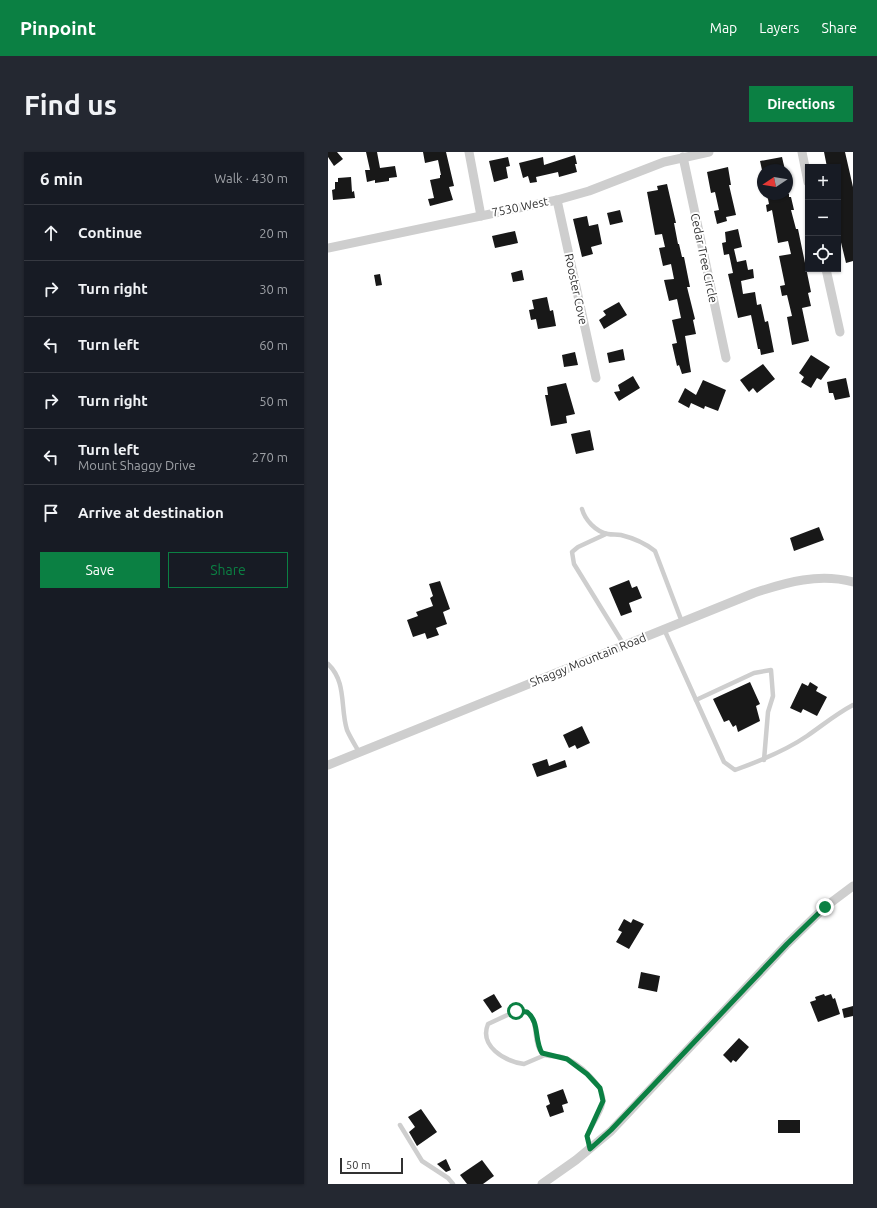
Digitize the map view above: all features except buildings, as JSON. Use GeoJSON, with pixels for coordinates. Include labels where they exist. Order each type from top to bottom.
{"type":"FeatureCollection","features":[{"type":"Feature","properties":{"kind":"street"},"geometry":{"type":"LineString","coordinates":[[469,152],[481,216]]}},
{"type":"Feature","properties":{"kind":"street","name":"7530 West"},"geometry":{"type":"LineString","coordinates":[[328,248],[557,200],[589,191],[664,162],[709,152]]}},
{"type":"Feature","properties":{"kind":"street"},"geometry":{"type":"LineString","coordinates":[[802,152],[805,167]]}},
{"type":"Feature","properties":{"kind":"street","name":"Cedar Tree Circle"},"geometry":{"type":"LineString","coordinates":[[683,157],[726,358]]}},
{"type":"Feature","properties":{"kind":"street","name":"Rooster Cove"},"geometry":{"type":"LineString","coordinates":[[557,200],[596,378]]}},
{"type":"Feature","properties":{"kind":"street"},"geometry":{"type":"LineString","coordinates":[[827,272],[840,332]]}},
{"type":"Feature","properties":{"kind":"street","name":"Shaggy Mountain Road"},"geometry":{"type":"LineString","coordinates":[[328,765],[754,593],[801,579],[823,578],[853,582]]}},
{"type":"Feature","properties":{"kind":"street"},"geometry":{"type":"LineString","coordinates":[[542,1184],[590,1149],[611,1130],[787,944],[825,907],[853,886]]}},
{"type":"Feature","properties":{"kind":"lane"},"geometry":{"type":"LineString","coordinates":[[582,509],[589,523],[606,534]]}},
{"type":"Feature","properties":{"kind":"lane"},"geometry":{"type":"LineString","coordinates":[[624,645],[574,564],[572,552],[578,546],[606,534],[620,535],[646,544],[655,551],[682,622]]}},
{"type":"Feature","properties":{"kind":"lane"},"geometry":{"type":"LineString","coordinates":[[664,629],[724,762],[735,770],[764,760],[807,736],[833,716],[853,705]]}},
{"type":"Feature","properties":{"kind":"lane"},"geometry":{"type":"LineString","coordinates":[[328,664],[343,691],[347,729],[358,752]]}},
{"type":"Feature","properties":{"kind":"lane"},"geometry":{"type":"LineString","coordinates":[[696,700],[754,673],[771,670],[773,696],[768,712],[764,760]]}},
{"type":"Feature","properties":{"kind":"lane"},"geometry":{"type":"LineString","coordinates":[[545,1055],[539,1048],[534,1020],[527,1012],[516,1011],[488,1024],[486,1029],[487,1040],[490,1046],[503,1057],[524,1064],[545,1055],[567,1059],[587,1074],[600,1088],[603,1101],[599,1114],[587,1136],[590,1149]]}},
{"type":"Feature","properties":{"kind":"lane"},"geometry":{"type":"LineString","coordinates":[[400,1125],[422,1161],[448,1178],[453,1184]]}},
{"type":"Feature","properties":{"kind":"route"},"geometry":{"type":"LineString","coordinates":[[516,1011],[522,1010],[531,1015],[534,1020],[539,1048],[542,1053],[545,1055],[561,1056],[567,1059],[587,1074],[600,1088],[603,1101],[601,1110],[587,1136],[587,1142],[590,1149],[611,1130],[667,1070],[710,1028],[787,944],[825,907]]}}]}
